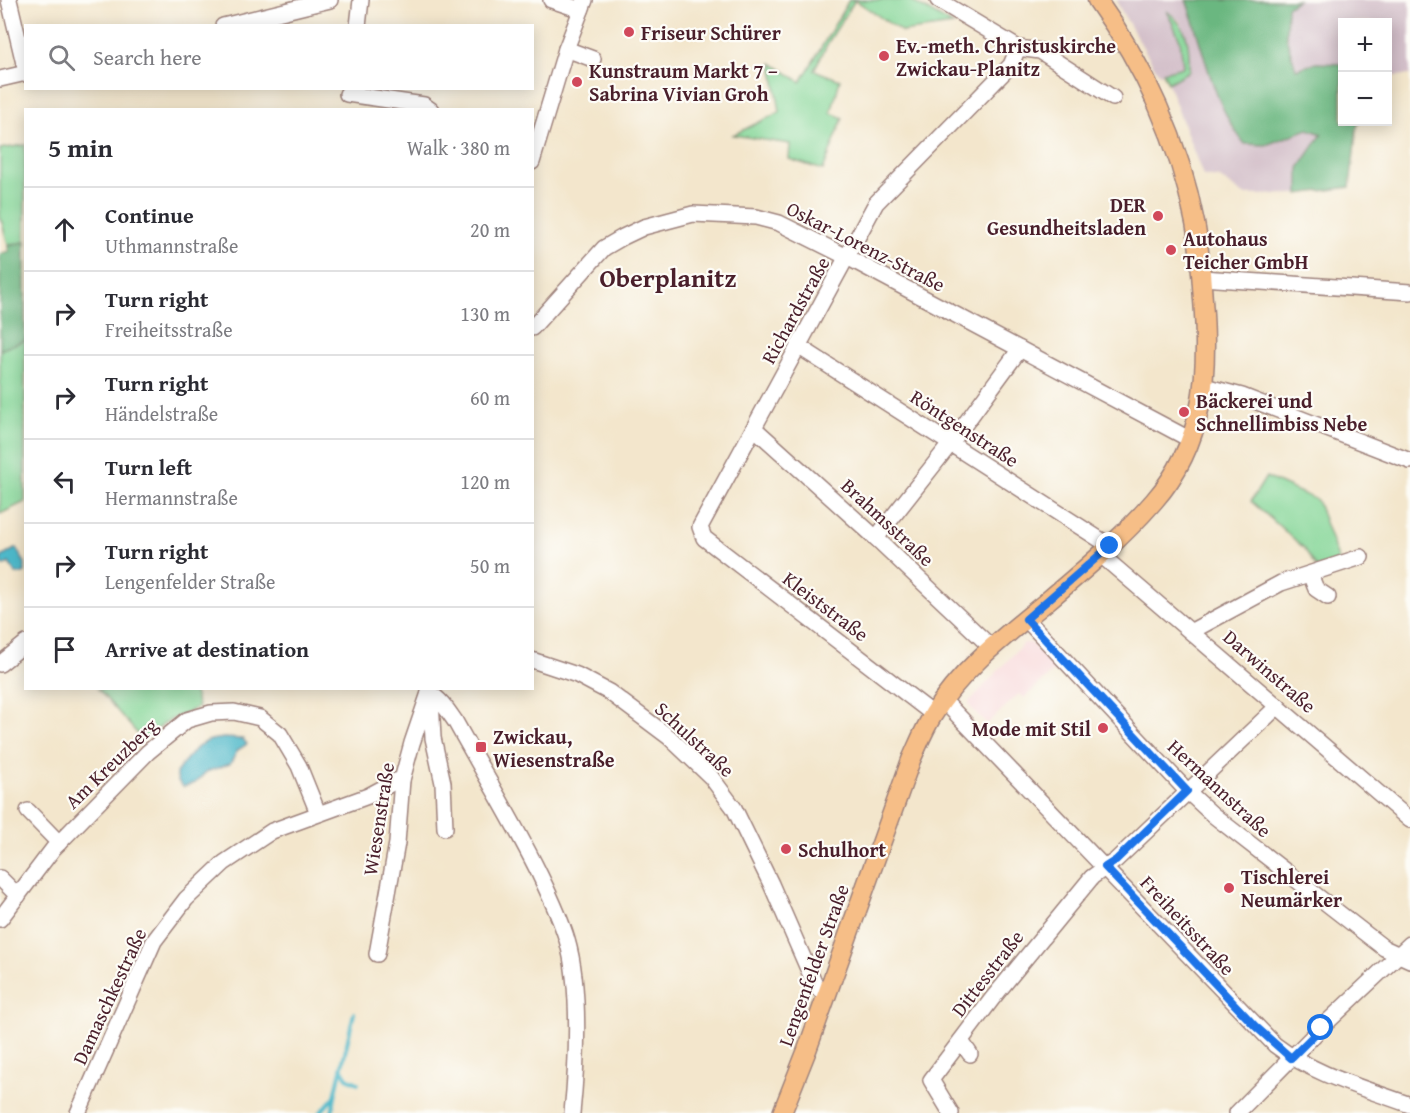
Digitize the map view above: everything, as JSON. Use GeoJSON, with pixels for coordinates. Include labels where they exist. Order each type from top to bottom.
{"type":"FeatureCollection","features":[{"type":"Feature","properties":{"kind":"main road","name":"Lengenfelder Straße"},"geometry":{"type":"LineString","coordinates":[[782,1113],[911,760],[938,707],[961,678],[992,648],[1105,550],[1154,502],[1171,481],[1183,460],[1200,412],[1204,386],[1206,330],[1202,278],[1191,206],[1178,159],[1158,106],[1129,50],[1097,0]]}},
{"type":"Feature","properties":{"kind":"street"},"geometry":{"type":"LineString","coordinates":[[9,0],[24,64]]}},
{"type":"Feature","properties":{"kind":"street"},"geometry":{"type":"LineString","coordinates":[[231,24],[330,0]]}},
{"type":"Feature","properties":{"kind":"street"},"geometry":{"type":"LineString","coordinates":[[358,24],[361,0]]}},
{"type":"Feature","properties":{"kind":"street"},"geometry":{"type":"LineString","coordinates":[[534,155],[566,49],[583,5],[551,0]]}},
{"type":"Feature","properties":{"kind":"street"},"geometry":{"type":"LineString","coordinates":[[938,0],[1018,48],[1040,51],[1113,98]]}},
{"type":"Feature","properties":{"kind":"street","name":"Richardstraße"},"geometry":{"type":"LineString","coordinates":[[700,526],[876,203],[1011,65],[1018,48]]}},
{"type":"Feature","properties":{"kind":"street"},"geometry":{"type":"LineString","coordinates":[[566,49],[593,59]]}},
{"type":"Feature","properties":{"kind":"street"},"geometry":{"type":"LineString","coordinates":[[0,79],[24,73]]}},
{"type":"Feature","properties":{"kind":"street"},"geometry":{"type":"LineString","coordinates":[[347,97],[424,105],[428,108]]}},
{"type":"Feature","properties":{"kind":"street","name":"Oskar-Lorenz-Straße"},"geometry":{"type":"LineString","coordinates":[[534,326],[604,248],[644,227],[693,214],[756,217],[779,223],[847,257],[1191,440]]}},
{"type":"Feature","properties":{"kind":"street"},"geometry":{"type":"LineString","coordinates":[[1202,278],[1410,292]]}},
{"type":"Feature","properties":{"kind":"street","name":"Röntgenstraße"},"geometry":{"type":"LineString","coordinates":[[798,346],[951,443],[1105,550]]}},
{"type":"Feature","properties":{"kind":"street"},"geometry":{"type":"LineString","coordinates":[[876,538],[951,443],[1020,349]]}},
{"type":"Feature","properties":{"kind":"street"},"geometry":{"type":"LineString","coordinates":[[1204,386],[1242,396],[1410,461]]}},
{"type":"Feature","properties":{"kind":"street","name":"Brahmsstraße"},"geometry":{"type":"LineString","coordinates":[[754,428],[876,538],[992,648]]}},
{"type":"Feature","properties":{"kind":"street","name":"Kleiststraße"},"geometry":{"type":"LineString","coordinates":[[700,526],[704,538],[938,707]]}},
{"type":"Feature","properties":{"kind":"street","name":"Darwinstraße"},"geometry":{"type":"LineString","coordinates":[[1105,550],[1192,631],[1410,820]]}},
{"type":"Feature","properties":{"kind":"street"},"geometry":{"type":"LineString","coordinates":[[1192,631],[1281,583],[1361,557]]}},
{"type":"Feature","properties":{"kind":"street"},"geometry":{"type":"LineString","coordinates":[[1310,574],[1316,589],[1328,597]]}},
{"type":"Feature","properties":{"kind":"street","name":"Hermannstraße"},"geometry":{"type":"LineString","coordinates":[[1026,619],[1187,791],[1215,817],[1384,948],[1404,958]]}},
{"type":"Feature","properties":{"kind":"street"},"geometry":{"type":"LineString","coordinates":[[0,664],[24,644]]}},
{"type":"Feature","properties":{"kind":"street","name":"Schulstraße"},"geometry":{"type":"LineString","coordinates":[[534,661],[577,675],[609,692],[669,737],[711,777],[734,808],[771,884],[816,987],[827,995]]}},
{"type":"Feature","properties":{"kind":"street"},"geometry":{"type":"LineString","coordinates":[[429,691],[433,738],[443,783],[445,828]]}},
{"type":"Feature","properties":{"kind":"street"},"geometry":{"type":"LineString","coordinates":[[429,691],[455,721],[523,840],[549,893],[567,939],[572,960],[575,1007],[575,1082],[572,1113]]}},
{"type":"Feature","properties":{"kind":"street","name":"Wiesenstraße"},"geometry":{"type":"LineString","coordinates":[[376,954],[397,843],[402,780],[429,691]]}},
{"type":"Feature","properties":{"kind":"street","name":"Dittesstraße"},"geometry":{"type":"LineString","coordinates":[[951,1113],[931,1080],[1052,925],[1092,877],[1116,860],[1278,706]]}},
{"type":"Feature","properties":{"kind":"street","name":"Freiheitsstraße"},"geometry":{"type":"LineString","coordinates":[[938,707],[1105,867],[1255,1026],[1291,1058],[1310,1068],[1410,1105]]}},
{"type":"Feature","properties":{"kind":"street","name":"Am Kreuzberg"},"geometry":{"type":"LineString","coordinates":[[0,919],[59,843],[148,752],[187,720],[211,713],[234,712],[260,718],[280,734],[299,766],[318,813]]}},
{"type":"Feature","properties":{"kind":"street","name":"Damaschkestraße"},"geometry":{"type":"LineString","coordinates":[[78,1113],[154,941],[186,899],[224,863],[272,831],[368,796],[402,780]]}},
{"type":"Feature","properties":{"kind":"street"},"geometry":{"type":"LineString","coordinates":[[28,811],[59,843]]}},
{"type":"Feature","properties":{"kind":"street"},"geometry":{"type":"LineString","coordinates":[[0,878],[18,896]]}},
{"type":"Feature","properties":{"kind":"street"},"geometry":{"type":"LineString","coordinates":[[1237,1113],[1291,1058],[1404,958],[1410,944]]}},
{"type":"Feature","properties":{"kind":"street"},"geometry":{"type":"LineString","coordinates":[[961,1041],[970,1054]]}},
{"type":"Feature","properties":{"kind":"shaded area"},"geometry":{"type":"Polygon","coordinates":[[[1117,0],[1186,0],[1213,83],[1232,128],[1266,145],[1308,129],[1323,134],[1299,168],[1299,194],[1244,195],[1220,178],[1203,176],[1168,83],[1189,71],[1181,22],[1169,12],[1180,40],[1183,67],[1159,74],[1117,0]]]}},
{"type":"Feature","properties":{"kind":"shaded area"},"geometry":{"type":"Polygon","coordinates":[[[1298,0],[1410,0],[1410,75],[1392,75],[1392,18],[1338,18],[1338,64],[1316,63],[1296,70],[1286,37],[1287,7],[1298,0]]]}},
{"type":"Feature","properties":{"kind":"shaded area"},"geometry":{"type":"Polygon","coordinates":[[[1024,643],[1031,643],[1056,669],[1024,698],[1019,694],[987,724],[970,707],[969,702],[1024,643]]]}},
{"type":"Feature","properties":{"kind":"green space"},"geometry":{"type":"Polygon","coordinates":[[[849,0],[855,0],[814,70],[840,80],[831,113],[843,118],[823,170],[789,159],[790,144],[733,135],[780,112],[772,63],[801,82],[849,0]]]}},
{"type":"Feature","properties":{"kind":"green space"},"geometry":{"type":"Polygon","coordinates":[[[855,0],[910,0],[953,25],[902,32],[855,0]]]}},
{"type":"Feature","properties":{"kind":"green space"},"geometry":{"type":"Polygon","coordinates":[[[1186,0],[1298,0],[1287,7],[1286,37],[1296,69],[1316,63],[1338,64],[1338,126],[1357,126],[1350,187],[1299,194],[1299,168],[1322,134],[1308,129],[1266,145],[1245,144],[1224,111],[1186,0]]]}},
{"type":"Feature","properties":{"kind":"green space"},"geometry":{"type":"Polygon","coordinates":[[[1167,11],[1184,30],[1187,37],[1189,61],[1189,71],[1168,83],[1163,72],[1183,67],[1180,40],[1167,11]]]}},
{"type":"Feature","properties":{"kind":"green space"},"geometry":{"type":"Polygon","coordinates":[[[24,145],[24,242],[8,245],[0,216],[0,149],[24,145]]]}},
{"type":"Feature","properties":{"kind":"green space"},"geometry":{"type":"Polygon","coordinates":[[[24,242],[24,340],[0,350],[0,254],[9,251],[8,245],[24,242]]]}},
{"type":"Feature","properties":{"kind":"green space"},"geometry":{"type":"Polygon","coordinates":[[[24,340],[24,502],[0,514],[0,350],[24,340]]]}},
{"type":"Feature","properties":{"kind":"green space"},"geometry":{"type":"Polygon","coordinates":[[[1266,477],[1317,500],[1339,561],[1317,568],[1304,548],[1251,501],[1266,477]]]}},
{"type":"Feature","properties":{"kind":"green space"},"geometry":{"type":"Polygon","coordinates":[[[99,690],[193,690],[198,707],[168,721],[143,740],[99,690]]]}},
{"type":"Feature","properties":{"kind":"water"},"geometry":{"type":"Polygon","coordinates":[[[16,548],[24,561],[24,572],[16,574],[9,563],[3,566],[0,558],[16,548]]]}},
{"type":"Feature","properties":{"kind":"water"},"geometry":{"type":"Polygon","coordinates":[[[223,738],[243,739],[247,744],[238,750],[230,764],[206,772],[195,783],[183,787],[176,773],[186,759],[204,743],[223,738]]]}},
{"type":"Feature","properties":{"kind":"waterway"},"geometry":{"type":"LineString","coordinates":[[320,1113],[335,1096],[354,1013]]}},
{"type":"Feature","properties":{"kind":"waterway"},"geometry":{"type":"LineString","coordinates":[[341,1068],[347,1078],[358,1083]]}},
{"type":"Feature","properties":{"kind":"waterway"},"geometry":{"type":"LineString","coordinates":[[332,1113],[335,1096]]}},
{"type":"Feature","properties":{"kind":"place","name":"Friseur Schürer"},"geometry":{"type":"Point","coordinates":[629,32]}},
{"type":"Feature","properties":{"kind":"place","name":"Ev.-meth. Christuskirche Zwickau-Planitz"},"geometry":{"type":"Point","coordinates":[884,56]}},
{"type":"Feature","properties":{"kind":"place","name":"Kunstraum Markt 7 – Sabrina Vivian Groh"},"geometry":{"type":"Point","coordinates":[577,82]}},
{"type":"Feature","properties":{"kind":"place","name":"DER Gesundheitsladen"},"geometry":{"type":"Point","coordinates":[1158,216]}},
{"type":"Feature","properties":{"kind":"place","name":"Autohaus Teicher GmbH"},"geometry":{"type":"Point","coordinates":[1171,250]}},
{"type":"Feature","properties":{"kind":"place","name":"Bäckerei und Schnellimbiss Nebe"},"geometry":{"type":"Point","coordinates":[1184,412]}},
{"type":"Feature","properties":{"kind":"place","name":"Mode mit Stil"},"geometry":{"type":"Point","coordinates":[1103,728]}},
{"type":"Feature","properties":{"kind":"place","name":"Zwickau, Wiesenstraße"},"geometry":{"type":"Point","coordinates":[481,747]}},
{"type":"Feature","properties":{"kind":"place","name":"Schulhort"},"geometry":{"type":"Point","coordinates":[786,849]}},
{"type":"Feature","properties":{"kind":"place","name":"Tischlerei Neumärker"},"geometry":{"type":"Point","coordinates":[1229,888]}},
{"type":"Feature","properties":{"kind":"district","name":"Oberplanitz"},"geometry":{"type":"Point","coordinates":[668,277]}},
{"type":"Feature","properties":{"kind":"route"},"geometry":{"type":"LineString","coordinates":[[1110,546],[1026,619],[1187,791],[1116,860],[1105,867],[1255,1026],[1291,1058],[1321,1028]]}}]}
